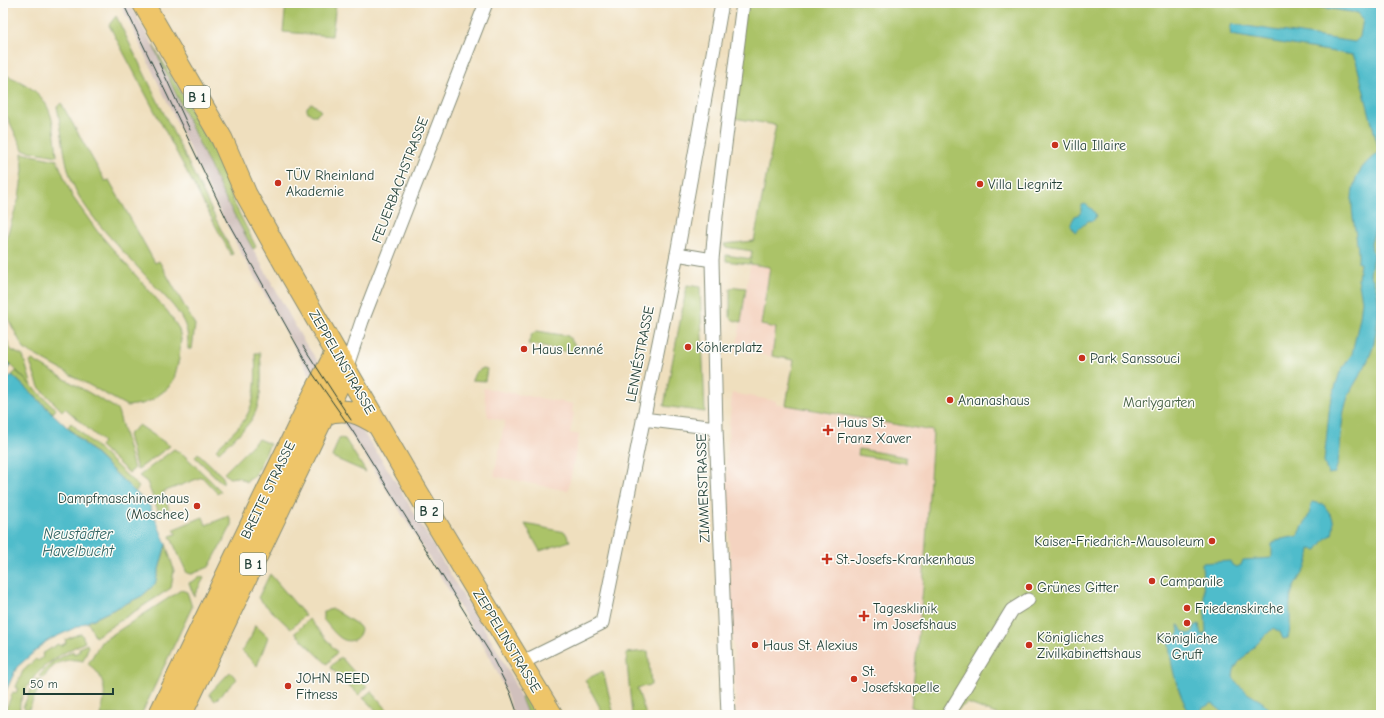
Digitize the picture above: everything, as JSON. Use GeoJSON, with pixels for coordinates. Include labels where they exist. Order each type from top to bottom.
{"type":"FeatureCollection","features":[{"type":"Feature","properties":{"kind":"main road","name":"ZEPPELINSTRASSE"},"geometry":{"type":"LineString","coordinates":[[143,3],[222,139],[246,194],[341,361],[552,715]]}},
{"type":"Feature","properties":{"kind":"main road","name":"BREITE STRASSE"},"geometry":{"type":"LineString","coordinates":[[181,715],[325,414],[341,361]]}},
{"type":"Feature","properties":{"kind":"main road","name":"BREITE STRASSE"},"geometry":{"type":"LineString","coordinates":[[159,715],[319,383],[341,361]]}},
{"type":"Feature","properties":{"kind":"main road","name":"B 2"},"geometry":{"type":"LineString","coordinates":[[325,414],[338,410],[351,411],[365,416],[379,426]]}},
{"type":"Feature","properties":{"kind":"street","name":"FEUERBACHSTRASSE"},"geometry":{"type":"LineString","coordinates":[[341,361],[362,321],[486,3]]}},
{"type":"Feature","properties":{"kind":"street","name":"LENNÉSTRASSE"},"geometry":{"type":"LineString","coordinates":[[521,663],[602,623],[677,254],[722,3]]}},
{"type":"Feature","properties":{"kind":"street"},"geometry":{"type":"LineString","coordinates":[[677,254],[712,260],[716,216],[743,3]]}},
{"type":"Feature","properties":{"kind":"street","name":"ZIMMERSTRASSE"},"geometry":{"type":"LineString","coordinates":[[712,260],[716,428],[728,715]]}},
{"type":"Feature","properties":{"kind":"street"},"geometry":{"type":"LineString","coordinates":[[643,420],[716,428]]}},
{"type":"Feature","properties":{"kind":"street"},"geometry":{"type":"LineString","coordinates":[[948,715],[1012,610],[1028,600]]}},
{"type":"Feature","properties":{"kind":"shaded area"},"geometry":{"type":"Polygon","coordinates":[[[120,3],[129,3],[153,45],[224,196],[303,340],[319,363],[310,375],[240,251],[120,3]]]}},
{"type":"Feature","properties":{"kind":"shaded area","name":"St.-Josefs-Krankenhaus"},"geometry":{"type":"Polygon","coordinates":[[[937,223],[939,706],[934,715],[736,715],[726,462],[732,393],[776,401],[776,404],[785,405],[793,360],[736,351],[754,242],[937,223]]]}},
{"type":"Feature","properties":{"kind":"shaded area"},"geometry":{"type":"Polygon","coordinates":[[[483,388],[573,404],[572,412],[574,413],[570,433],[579,435],[568,491],[494,476],[505,421],[488,417],[483,388]]]}},
{"type":"Feature","properties":{"kind":"shaded area"},"geometry":{"type":"Polygon","coordinates":[[[339,417],[353,417],[393,477],[459,589],[494,644],[514,682],[528,715],[514,715],[501,680],[489,655],[379,477],[339,417]]]}},
{"type":"Feature","properties":{"kind":"green space"},"geometry":{"type":"Polygon","coordinates":[[[286,3],[336,3],[332,36],[283,32],[286,3]]]}},
{"type":"Feature","properties":{"kind":"green space","name":"Park Sanssouci"},"geometry":{"type":"Polygon","coordinates":[[[743,3],[1381,3],[1381,715],[999,715],[967,703],[950,715],[937,715],[911,707],[923,588],[933,431],[786,405],[794,360],[772,356],[776,328],[761,325],[770,267],[750,264],[750,261],[749,264],[726,261],[726,255],[751,259],[752,251],[725,247],[724,244],[754,241],[776,125],[728,117],[743,3]]]}},
{"type":"Feature","properties":{"kind":"green space"},"geometry":{"type":"Polygon","coordinates":[[[116,16],[233,254],[231,255],[109,25],[116,16]]]}},
{"type":"Feature","properties":{"kind":"green space"},"geometry":{"type":"Polygon","coordinates":[[[153,45],[221,162],[234,203],[256,247],[253,249],[224,196],[153,45]]]}},
{"type":"Feature","properties":{"kind":"green space"},"geometry":{"type":"Polygon","coordinates":[[[3,74],[31,88],[46,104],[51,115],[57,156],[23,150],[3,108],[3,74]]]}},
{"type":"Feature","properties":{"kind":"green space"},"geometry":{"type":"Polygon","coordinates":[[[61,103],[105,181],[109,180],[155,263],[159,261],[195,325],[192,349],[188,349],[188,335],[181,316],[106,233],[88,210],[74,187],[67,165],[57,107],[61,103]]]}},
{"type":"Feature","properties":{"kind":"green space"},"geometry":{"type":"Polygon","coordinates":[[[312,103],[321,111],[317,115],[312,115],[307,111],[307,107],[312,103]]]}},
{"type":"Feature","properties":{"kind":"green space"},"geometry":{"type":"Polygon","coordinates":[[[22,153],[57,160],[72,196],[97,231],[168,312],[179,329],[181,339],[179,359],[174,379],[168,388],[152,400],[142,404],[127,406],[24,349],[3,309],[3,249],[19,198],[23,170],[22,153]]]}},
{"type":"Feature","properties":{"kind":"green space"},"geometry":{"type":"Polygon","coordinates":[[[687,285],[700,287],[705,412],[664,406],[687,285]]]}},
{"type":"Feature","properties":{"kind":"green space"},"geometry":{"type":"Polygon","coordinates":[[[736,287],[746,288],[741,322],[733,320],[730,317],[730,289],[736,287]]]}},
{"type":"Feature","properties":{"kind":"green space"},"geometry":{"type":"Polygon","coordinates":[[[3,330],[11,350],[23,356],[32,386],[9,363],[10,366],[3,360],[3,330]]]}},
{"type":"Feature","properties":{"kind":"green space"},"geometry":{"type":"Polygon","coordinates":[[[537,331],[568,336],[575,345],[574,353],[528,344],[532,334],[537,331]]]}},
{"type":"Feature","properties":{"kind":"green space"},"geometry":{"type":"Polygon","coordinates":[[[255,353],[260,353],[261,369],[261,387],[256,412],[245,428],[219,452],[216,449],[240,426],[250,410],[255,386],[255,353]]]}},
{"type":"Feature","properties":{"kind":"green space"},"geometry":{"type":"Polygon","coordinates":[[[32,360],[112,406],[118,411],[134,469],[129,473],[100,446],[103,442],[65,408],[62,411],[39,387],[30,362],[32,360]]]}},
{"type":"Feature","properties":{"kind":"green space"},"geometry":{"type":"Polygon","coordinates":[[[483,368],[487,369],[485,381],[472,380],[475,373],[483,368]]]}},
{"type":"Feature","properties":{"kind":"green space"},"geometry":{"type":"Polygon","coordinates":[[[16,371],[56,409],[53,413],[12,375],[16,371]]]}},
{"type":"Feature","properties":{"kind":"green space"},"geometry":{"type":"Polygon","coordinates":[[[71,423],[139,487],[135,492],[68,427],[71,423]]]}},
{"type":"Feature","properties":{"kind":"green space"},"geometry":{"type":"Polygon","coordinates":[[[139,425],[170,446],[137,470],[128,435],[139,425]]]}},
{"type":"Feature","properties":{"kind":"green space"},"geometry":{"type":"Polygon","coordinates":[[[339,438],[345,439],[366,472],[332,457],[339,438]]]}},
{"type":"Feature","properties":{"kind":"green space"},"geometry":{"type":"Polygon","coordinates":[[[258,439],[270,444],[254,477],[249,478],[247,482],[238,477],[229,478],[224,473],[258,439]]]}},
{"type":"Feature","properties":{"kind":"green space"},"geometry":{"type":"Polygon","coordinates":[[[174,449],[184,455],[221,491],[217,493],[202,477],[163,492],[169,509],[159,513],[147,482],[139,476],[174,449]]]}},
{"type":"Feature","properties":{"kind":"green space"},"geometry":{"type":"Polygon","coordinates":[[[859,449],[906,457],[906,463],[858,455],[859,449]]]}},
{"type":"Feature","properties":{"kind":"green space"},"geometry":{"type":"Polygon","coordinates":[[[198,453],[223,477],[223,484],[195,457],[198,453]]]}},
{"type":"Feature","properties":{"kind":"green space"},"geometry":{"type":"Polygon","coordinates":[[[229,516],[232,525],[209,567],[192,574],[187,573],[170,536],[176,534],[174,529],[203,517],[206,525],[229,516]]]}},
{"type":"Feature","properties":{"kind":"green space"},"geometry":{"type":"Polygon","coordinates":[[[525,524],[565,532],[570,541],[540,551],[525,524]]]}},
{"type":"Feature","properties":{"kind":"green space"},"geometry":{"type":"Polygon","coordinates":[[[166,544],[174,570],[171,588],[95,637],[88,622],[142,596],[155,584],[166,544]]]}},
{"type":"Feature","properties":{"kind":"green space"},"geometry":{"type":"Polygon","coordinates":[[[270,574],[305,615],[291,629],[258,598],[270,574]]]}},
{"type":"Feature","properties":{"kind":"green space"},"geometry":{"type":"Polygon","coordinates":[[[201,577],[204,578],[194,596],[189,583],[201,577]]]}},
{"type":"Feature","properties":{"kind":"green space"},"geometry":{"type":"Polygon","coordinates":[[[181,590],[187,592],[192,607],[141,715],[100,715],[104,700],[104,687],[99,675],[88,664],[101,642],[181,590]]]}},
{"type":"Feature","properties":{"kind":"green space"},"geometry":{"type":"Polygon","coordinates":[[[333,609],[358,625],[361,629],[356,638],[349,641],[340,638],[323,619],[323,613],[333,609]]]}},
{"type":"Feature","properties":{"kind":"green space"},"geometry":{"type":"Polygon","coordinates":[[[309,619],[337,652],[327,664],[295,633],[309,619]]]}},
{"type":"Feature","properties":{"kind":"green space"},"geometry":{"type":"Polygon","coordinates":[[[255,625],[268,637],[257,666],[242,651],[251,637],[255,625]]]}},
{"type":"Feature","properties":{"kind":"green space"},"geometry":{"type":"Polygon","coordinates":[[[81,633],[85,642],[46,665],[31,682],[20,703],[19,715],[6,709],[13,692],[16,693],[18,688],[16,687],[23,671],[36,659],[38,661],[43,657],[42,654],[58,644],[60,646],[66,643],[65,640],[81,633]]]}},
{"type":"Feature","properties":{"kind":"green space"},"geometry":{"type":"Polygon","coordinates":[[[87,644],[88,648],[83,661],[71,660],[60,662],[51,668],[44,678],[39,676],[52,662],[73,651],[74,654],[80,651],[79,648],[87,644]]]}},
{"type":"Feature","properties":{"kind":"green space"},"geometry":{"type":"Polygon","coordinates":[[[648,651],[651,685],[637,688],[646,715],[632,715],[626,653],[648,651]]]}},
{"type":"Feature","properties":{"kind":"green space"},"geometry":{"type":"Polygon","coordinates":[[[341,657],[367,687],[359,695],[330,667],[341,657]]]}},
{"type":"Feature","properties":{"kind":"green space"},"geometry":{"type":"Polygon","coordinates":[[[603,671],[614,715],[604,715],[585,680],[603,671]]]}},
{"type":"Feature","properties":{"kind":"green space"},"geometry":{"type":"Polygon","coordinates":[[[230,672],[237,679],[215,701],[209,694],[230,672]]]}},
{"type":"Feature","properties":{"kind":"green space"},"geometry":{"type":"Polygon","coordinates":[[[36,679],[42,681],[28,711],[23,707],[36,679]]]}},
{"type":"Feature","properties":{"kind":"green space"},"geometry":{"type":"Polygon","coordinates":[[[371,691],[392,715],[381,715],[363,698],[371,691]]]}},
{"type":"Feature","properties":{"kind":"green space"},"geometry":{"type":"Polygon","coordinates":[[[527,693],[540,715],[528,715],[521,698],[527,693]]]}},
{"type":"Feature","properties":{"kind":"water"},"geometry":{"type":"Polygon","coordinates":[[[1290,3],[1381,3],[1381,206],[1371,244],[1373,256],[1370,275],[1377,292],[1377,328],[1372,351],[1363,371],[1350,392],[1346,403],[1342,421],[1339,456],[1335,473],[1328,474],[1324,462],[1330,403],[1340,372],[1352,354],[1362,300],[1358,279],[1360,263],[1358,263],[1352,193],[1360,171],[1379,151],[1356,61],[1353,55],[1231,35],[1230,29],[1232,24],[1355,42],[1360,37],[1363,19],[1358,13],[1290,3]]]}},
{"type":"Feature","properties":{"kind":"water"},"geometry":{"type":"Polygon","coordinates":[[[1085,204],[1092,209],[1096,215],[1094,220],[1088,221],[1075,232],[1070,225],[1075,216],[1081,213],[1081,205],[1085,204]]]}},
{"type":"Feature","properties":{"kind":"water","name":"Neustädter Havelbucht"},"geometry":{"type":"Polygon","coordinates":[[[3,360],[10,366],[5,372],[10,377],[12,375],[150,506],[166,544],[155,584],[142,596],[47,641],[17,667],[3,697],[3,360]]]}},
{"type":"Feature","properties":{"kind":"water"},"geometry":{"type":"Polygon","coordinates":[[[1312,502],[1323,504],[1331,515],[1334,525],[1332,535],[1325,539],[1317,550],[1310,549],[1307,565],[1293,588],[1290,603],[1290,627],[1288,638],[1283,639],[1280,632],[1273,628],[1239,662],[1234,670],[1233,677],[1237,683],[1246,692],[1265,704],[1271,715],[1226,715],[1212,703],[1201,709],[1200,715],[1191,715],[1181,697],[1178,687],[1170,656],[1168,635],[1176,637],[1179,634],[1178,625],[1183,632],[1188,634],[1193,632],[1195,626],[1199,624],[1201,634],[1204,635],[1206,632],[1202,563],[1230,561],[1232,565],[1237,567],[1241,565],[1243,560],[1272,558],[1272,544],[1277,540],[1298,536],[1309,515],[1312,502]]]}},
{"type":"Feature","properties":{"kind":"tram line"},"geometry":{"type":"LineString","coordinates":[[123,3],[229,224],[313,374],[352,430],[490,653],[510,692],[518,715]]}},
{"type":"Feature","properties":{"kind":"tram line"},"geometry":{"type":"LineString","coordinates":[[159,63],[190,130]]}},
{"type":"Feature","properties":{"kind":"tram line"},"geometry":{"type":"LineString","coordinates":[[303,346],[351,420]]}},
{"type":"Feature","properties":{"kind":"place","name":"Villa Illaire"},"geometry":{"type":"Point","coordinates":[1055,145]}},
{"type":"Feature","properties":{"kind":"place","name":"TÜV Rheinland Akademie"},"geometry":{"type":"Point","coordinates":[278,183]}},
{"type":"Feature","properties":{"kind":"place","name":"Villa Liegnitz"},"geometry":{"type":"Point","coordinates":[980,184]}},
{"type":"Feature","properties":{"kind":"place","name":"Köhlerplatz"},"geometry":{"type":"Point","coordinates":[688,347]}},
{"type":"Feature","properties":{"kind":"place","name":"Haus Lenné"},"geometry":{"type":"Point","coordinates":[524,349]}},
{"type":"Feature","properties":{"kind":"place","name":"Park Sanssouci"},"geometry":{"type":"Point","coordinates":[1082,358]}},
{"type":"Feature","properties":{"kind":"place","name":"Ananashaus"},"geometry":{"type":"Point","coordinates":[950,400]}},
{"type":"Feature","properties":{"kind":"place","name":"Haus St. Franz Xaver"},"geometry":{"type":"Point","coordinates":[828,430]}},
{"type":"Feature","properties":{"kind":"place","name":"Dampfmaschinenhaus (Moschee)"},"geometry":{"type":"Point","coordinates":[197,506]}},
{"type":"Feature","properties":{"kind":"place","name":"Kaiser-Friedrich-Mausoleum"},"geometry":{"type":"Point","coordinates":[1212,541]}},
{"type":"Feature","properties":{"kind":"place","name":"St.-Josefs-Krankenhaus"},"geometry":{"type":"Point","coordinates":[827,559]}},
{"type":"Feature","properties":{"kind":"place","name":"Campanile"},"geometry":{"type":"Point","coordinates":[1152,581]}},
{"type":"Feature","properties":{"kind":"place","name":"Grünes Gitter"},"geometry":{"type":"Point","coordinates":[1029,587]}},
{"type":"Feature","properties":{"kind":"place","name":"Friedenskirche"},"geometry":{"type":"Point","coordinates":[1187,608]}},
{"type":"Feature","properties":{"kind":"place","name":"Tagesklinik im Josefshaus"},"geometry":{"type":"Point","coordinates":[864,616]}},
{"type":"Feature","properties":{"kind":"place","name":"Königliche Gruft"},"geometry":{"type":"Point","coordinates":[1187,623]}},
{"type":"Feature","properties":{"kind":"place","name":"Haus St. Alexius"},"geometry":{"type":"Point","coordinates":[755,645]}},
{"type":"Feature","properties":{"kind":"place","name":"Königliches Zivilkabinettshaus"},"geometry":{"type":"Point","coordinates":[1029,645]}},
{"type":"Feature","properties":{"kind":"place","name":"St. Josefskapelle"},"geometry":{"type":"Point","coordinates":[854,679]}},
{"type":"Feature","properties":{"kind":"place","name":"JOHN REED Fitness"},"geometry":{"type":"Point","coordinates":[288,686]}},
{"type":"Feature","properties":{"kind":"park label","name":"Marlygarten"},"geometry":{"type":"Point","coordinates":[1159,402]}}]}
